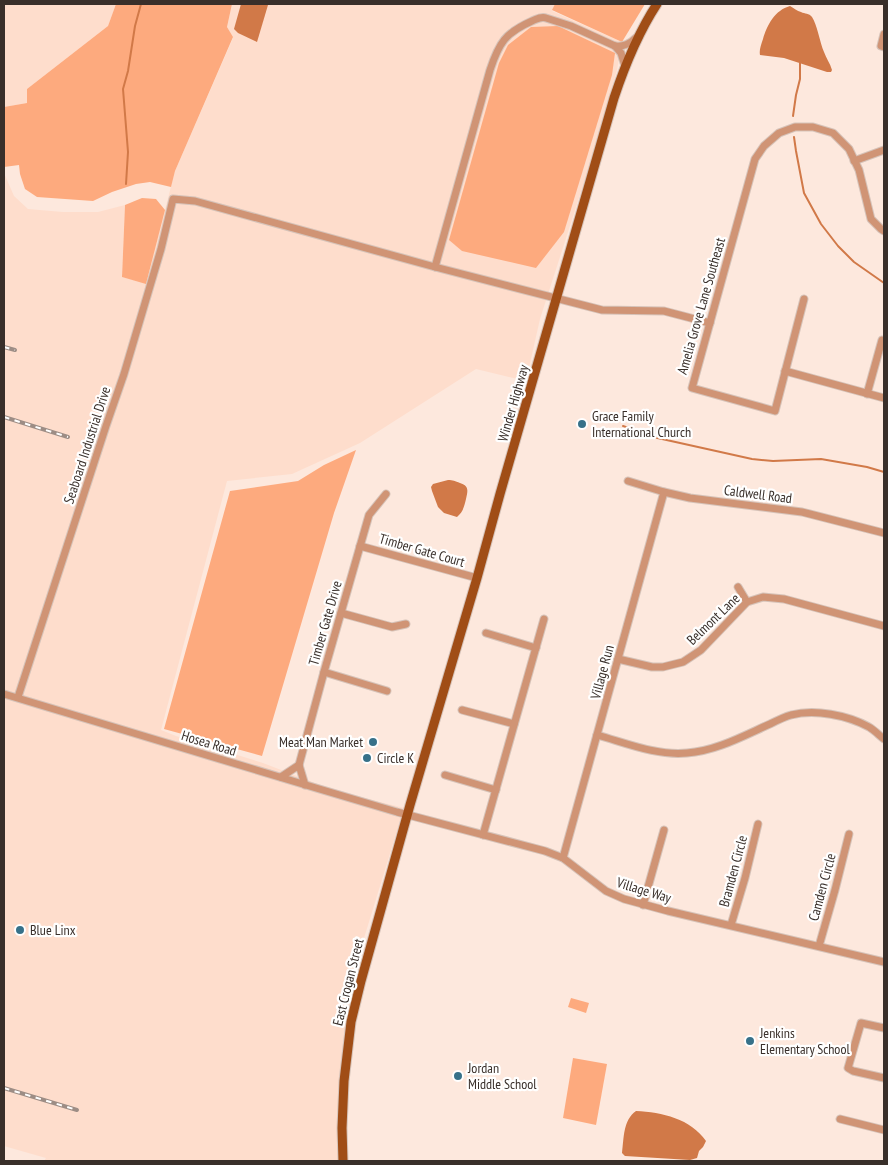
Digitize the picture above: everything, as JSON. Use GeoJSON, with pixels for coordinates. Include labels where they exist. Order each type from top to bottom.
{"type":"FeatureCollection","features":[{"type":"Feature","properties":{"kind":"main road","name":"Winder Highway"},"geometry":{"type":"LineString","coordinates":[[407,814],[477,578],[614,98],[625,66],[639,35],[657,4]]}},
{"type":"Feature","properties":{"kind":"main road","name":"East Crogan Street"},"geometry":{"type":"LineString","coordinates":[[343,1161],[344,1081],[350,1022],[407,814]]}},
{"type":"Feature","properties":{"kind":"street"},"geometry":{"type":"LineString","coordinates":[[639,35],[625,46],[615,46],[571,26],[542,17],[515,29],[501,42],[490,70],[435,267],[602,310],[664,311],[710,323]]}},
{"type":"Feature","properties":{"kind":"street"},"geometry":{"type":"LineString","coordinates":[[884,34],[881,46],[884,47]]}},
{"type":"Feature","properties":{"kind":"street"},"geometry":{"type":"LineString","coordinates":[[615,46],[623,57],[625,66]]}},
{"type":"Feature","properties":{"kind":"street","name":"Amelia Grove Lane Southeast"},"geometry":{"type":"LineString","coordinates":[[804,299],[774,411],[692,388],[755,160],[764,146],[779,133],[795,127],[813,127],[833,133],[849,149],[859,170],[872,219],[884,231]]}},
{"type":"Feature","properties":{"kind":"street"},"geometry":{"type":"LineString","coordinates":[[854,160],[884,150]]}},
{"type":"Feature","properties":{"kind":"street","name":"Seaboard Industrial Drive"},"geometry":{"type":"LineString","coordinates":[[18,697],[124,374],[161,249],[173,199],[195,201],[435,267]]}},
{"type":"Feature","properties":{"kind":"street"},"geometry":{"type":"LineString","coordinates":[[867,394],[882,340]]}},
{"type":"Feature","properties":{"kind":"street"},"geometry":{"type":"LineString","coordinates":[[785,371],[884,398]]}},
{"type":"Feature","properties":{"kind":"street","name":"Caldwell Road"},"geometry":{"type":"LineString","coordinates":[[628,481],[690,498],[802,512],[884,533]]}},
{"type":"Feature","properties":{"kind":"street","name":"Village Run"},"geometry":{"type":"LineString","coordinates":[[563,858],[664,492]]}},
{"type":"Feature","properties":{"kind":"street","name":"Timber Gate Drive"},"geometry":{"type":"LineString","coordinates":[[299,765],[369,515],[386,494]]}},
{"type":"Feature","properties":{"kind":"street","name":"Timber Gate Court"},"geometry":{"type":"LineString","coordinates":[[360,546],[477,578]]}},
{"type":"Feature","properties":{"kind":"street"},"geometry":{"type":"LineString","coordinates":[[738,587],[747,602]]}},
{"type":"Feature","properties":{"kind":"street","name":"Belmont Lane"},"geometry":{"type":"LineString","coordinates":[[618,659],[652,667],[663,667],[683,662],[701,650],[747,602],[763,597],[784,599],[884,626]]}},
{"type":"Feature","properties":{"kind":"street"},"geometry":{"type":"LineString","coordinates":[[341,613],[392,627],[406,624]]}},
{"type":"Feature","properties":{"kind":"street"},"geometry":{"type":"LineString","coordinates":[[483,835],[544,619]]}},
{"type":"Feature","properties":{"kind":"street"},"geometry":{"type":"LineString","coordinates":[[486,633],[536,648]]}},
{"type":"Feature","properties":{"kind":"street"},"geometry":{"type":"LineString","coordinates":[[324,672],[386,691]]}},
{"type":"Feature","properties":{"kind":"street","name":"Hosea Road"},"geometry":{"type":"LineString","coordinates":[[4,694],[280,778],[407,814]]}},
{"type":"Feature","properties":{"kind":"street"},"geometry":{"type":"LineString","coordinates":[[462,710],[514,724]]}},
{"type":"Feature","properties":{"kind":"street"},"geometry":{"type":"LineString","coordinates":[[597,735],[669,754],[688,753],[712,749],[791,715],[812,713],[835,715],[851,720],[870,728],[884,739]]}},
{"type":"Feature","properties":{"kind":"street"},"geometry":{"type":"LineString","coordinates":[[280,778],[299,765],[305,785]]}},
{"type":"Feature","properties":{"kind":"street"},"geometry":{"type":"LineString","coordinates":[[445,775],[496,790]]}},
{"type":"Feature","properties":{"kind":"street","name":"Village Way"},"geometry":{"type":"LineString","coordinates":[[407,814],[545,851],[563,858],[606,891],[624,900],[884,962]]}},
{"type":"Feature","properties":{"kind":"street","name":"Bramden Circle"},"geometry":{"type":"LineString","coordinates":[[731,925],[758,824]]}},
{"type":"Feature","properties":{"kind":"street"},"geometry":{"type":"LineString","coordinates":[[643,905],[664,830]]}},
{"type":"Feature","properties":{"kind":"street","name":"Camden Circle"},"geometry":{"type":"LineString","coordinates":[[819,946],[848,834]]}},
{"type":"Feature","properties":{"kind":"street"},"geometry":{"type":"LineString","coordinates":[[884,1028],[861,1023],[848,1068],[852,1071],[884,1078]]}},
{"type":"Feature","properties":{"kind":"street"},"geometry":{"type":"LineString","coordinates":[[840,1119],[884,1130]]}},
{"type":"Feature","properties":{"kind":"shaded area"},"geometry":{"type":"Polygon","coordinates":[[[4,4],[116,4],[108,26],[27,89],[27,103],[4,107],[4,4]]]}},
{"type":"Feature","properties":{"kind":"shaded area"},"geometry":{"type":"Polygon","coordinates":[[[116,4],[232,4],[227,27],[233,37],[175,171],[171,187],[150,182],[136,184],[93,201],[37,197],[25,189],[19,165],[4,167],[4,107],[27,103],[27,89],[108,26],[116,4]]]}},
{"type":"Feature","properties":{"kind":"shaded area"},"geometry":{"type":"Polygon","coordinates":[[[232,4],[555,4],[552,11],[622,42],[617,70],[586,176],[540,319],[526,381],[476,369],[360,443],[292,474],[227,481],[161,730],[263,763],[333,790],[404,808],[348,990],[340,1161],[44,1161],[46,1158],[4,1146],[4,173],[14,196],[28,209],[98,212],[125,205],[122,277],[146,283],[175,171],[233,38],[227,27],[232,4]]]}},
{"type":"Feature","properties":{"kind":"shaded area"},"geometry":{"type":"Polygon","coordinates":[[[241,4],[268,5],[257,42],[238,33],[234,29],[241,4]]]}},
{"type":"Feature","properties":{"kind":"shaded area"},"geometry":{"type":"Polygon","coordinates":[[[555,4],[645,4],[622,42],[552,10],[555,4]]]}},
{"type":"Feature","properties":{"kind":"shaded area"},"geometry":{"type":"Polygon","coordinates":[[[790,6],[812,17],[831,67],[831,72],[784,58],[760,55],[761,45],[769,23],[780,11],[790,6]]]}},
{"type":"Feature","properties":{"kind":"shaded area"},"geometry":{"type":"Polygon","coordinates":[[[558,26],[615,53],[612,75],[564,232],[536,268],[462,251],[449,240],[499,63],[508,45],[531,27],[558,26]]]}},
{"type":"Feature","properties":{"kind":"shaded area"},"geometry":{"type":"Polygon","coordinates":[[[142,198],[156,199],[165,210],[146,284],[122,277],[125,205],[142,198]]]}},
{"type":"Feature","properties":{"kind":"shaded area"},"geometry":{"type":"Polygon","coordinates":[[[356,450],[334,513],[262,756],[164,729],[230,491],[298,481],[324,465],[356,450]]]}},
{"type":"Feature","properties":{"kind":"shaded area"},"geometry":{"type":"Polygon","coordinates":[[[448,480],[463,484],[467,489],[464,507],[457,517],[444,513],[438,507],[431,487],[433,484],[448,480]]]}},
{"type":"Feature","properties":{"kind":"shaded area"},"geometry":{"type":"Polygon","coordinates":[[[571,998],[589,1003],[586,1013],[568,1007],[571,998]]]}},
{"type":"Feature","properties":{"kind":"shaded area"},"geometry":{"type":"Polygon","coordinates":[[[573,1058],[607,1064],[596,1125],[563,1118],[573,1058]]]}},
{"type":"Feature","properties":{"kind":"shaded area"},"geometry":{"type":"Polygon","coordinates":[[[636,1111],[656,1113],[675,1118],[700,1133],[706,1141],[699,1151],[697,1158],[690,1160],[625,1156],[622,1153],[626,1124],[636,1111]]]}},
{"type":"Feature","properties":{"kind":"waterway"},"geometry":{"type":"LineString","coordinates":[[126,184],[128,152],[123,89],[141,4]]}},
{"type":"Feature","properties":{"kind":"waterway"},"geometry":{"type":"LineString","coordinates":[[793,116],[800,79],[800,62]]}},
{"type":"Feature","properties":{"kind":"waterway"},"geometry":{"type":"LineString","coordinates":[[794,137],[804,193],[821,224],[838,246],[854,262],[884,283]]}},
{"type":"Feature","properties":{"kind":"waterway"},"geometry":{"type":"LineString","coordinates":[[623,426],[653,437],[752,459],[773,461],[821,459],[884,472]]}},
{"type":"Feature","properties":{"kind":"railway"},"geometry":{"type":"LineString","coordinates":[[4,347],[15,350]]}},
{"type":"Feature","properties":{"kind":"railway"},"geometry":{"type":"LineString","coordinates":[[4,417],[68,437]]}},
{"type":"Feature","properties":{"kind":"railway"},"geometry":{"type":"LineString","coordinates":[[4,1088],[77,1110]]}},
{"type":"Feature","properties":{"kind":"place","name":"Grace Family International Church"},"geometry":{"type":"Point","coordinates":[582,424]}},
{"type":"Feature","properties":{"kind":"place","name":"Meat Man Market"},"geometry":{"type":"Point","coordinates":[373,742]}},
{"type":"Feature","properties":{"kind":"place","name":"Circle K"},"geometry":{"type":"Point","coordinates":[367,758]}},
{"type":"Feature","properties":{"kind":"place","name":"Blue Linx"},"geometry":{"type":"Point","coordinates":[20,930]}},
{"type":"Feature","properties":{"kind":"place","name":"Jenkins Elementary School"},"geometry":{"type":"Point","coordinates":[750,1041]}},
{"type":"Feature","properties":{"kind":"place","name":"Jordan Middle School"},"geometry":{"type":"Point","coordinates":[458,1076]}}]}
